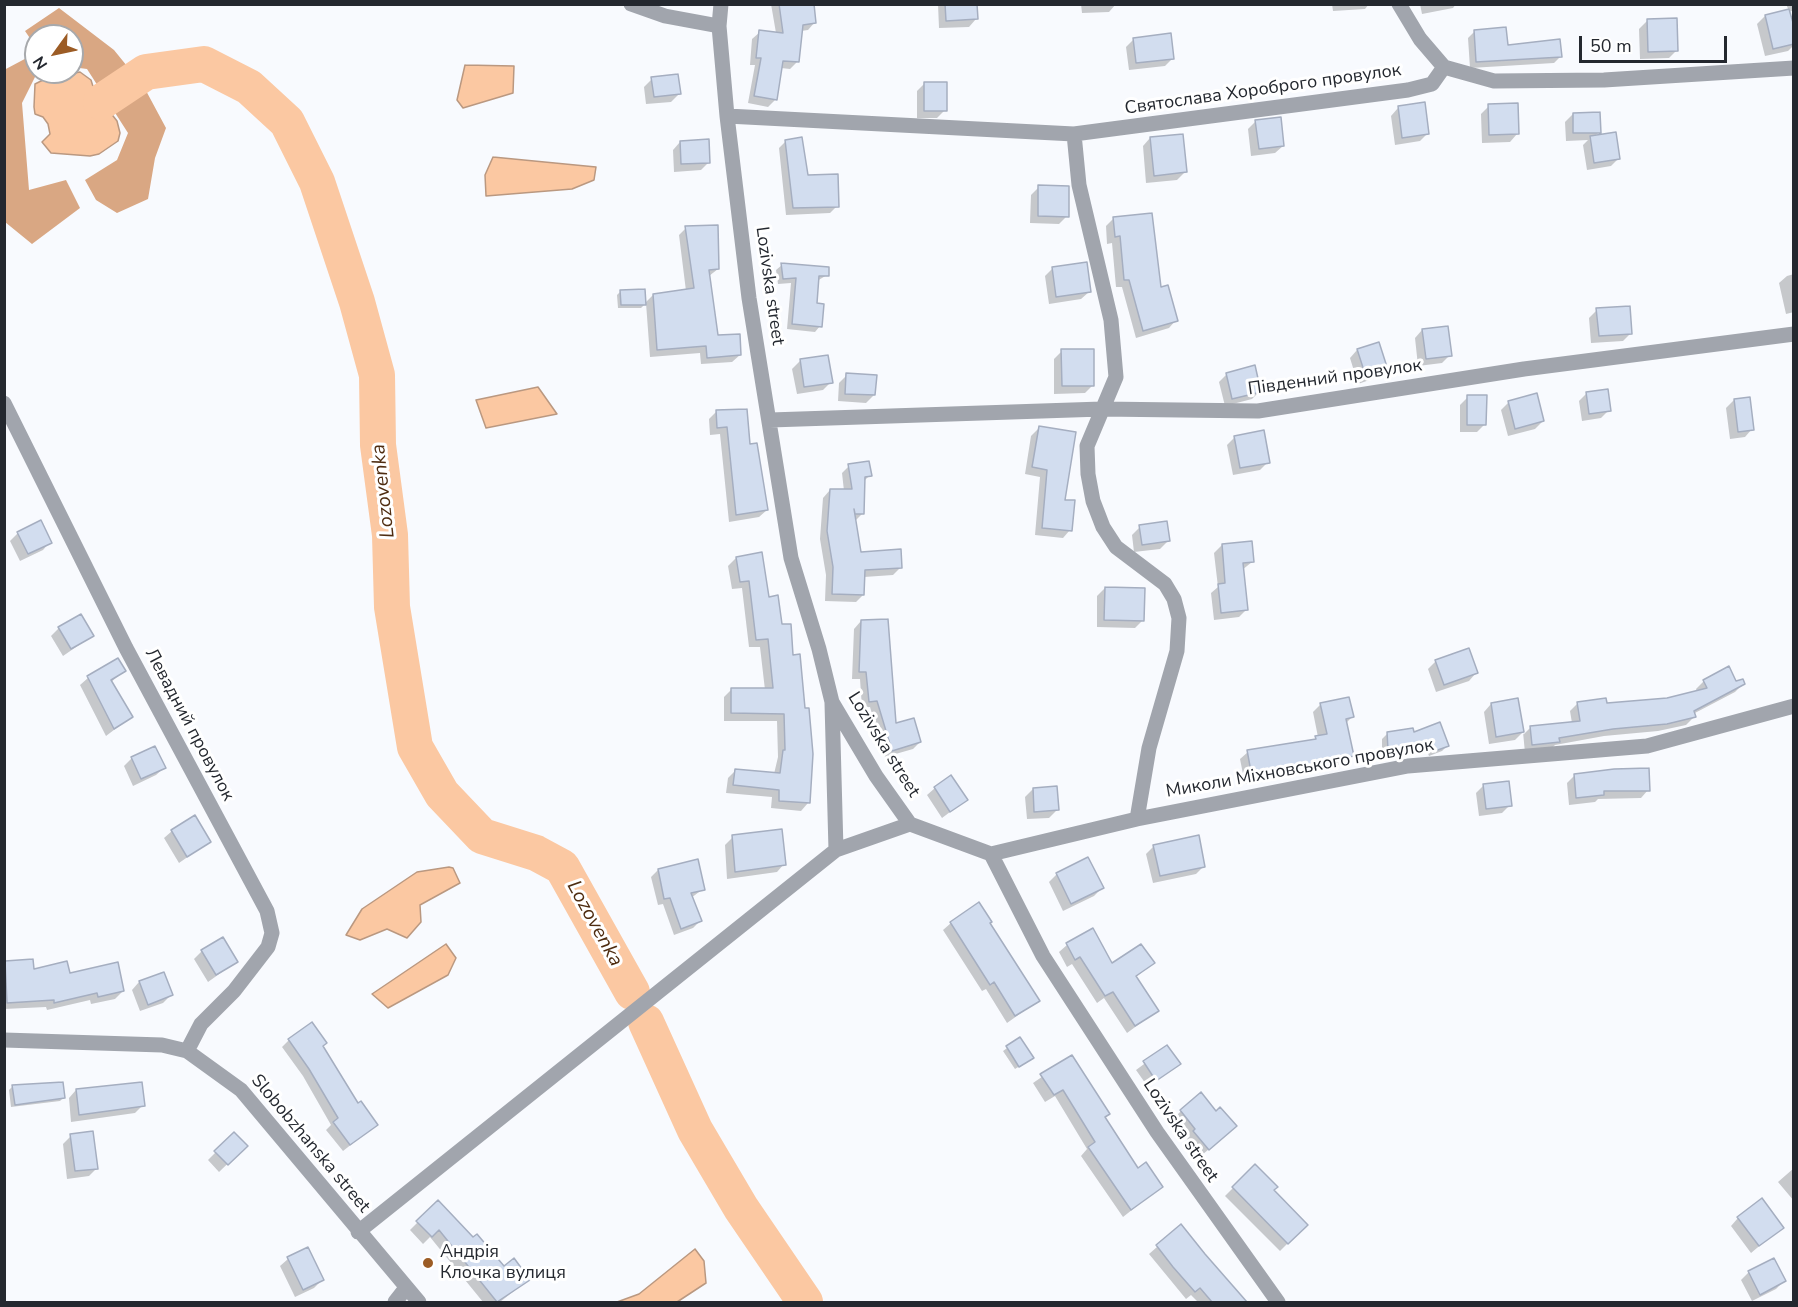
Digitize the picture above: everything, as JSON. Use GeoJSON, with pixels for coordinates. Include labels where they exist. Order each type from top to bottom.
{"type":"FeatureCollection","features":[{"type":"Feature","properties":{"kind":"street"},"geometry":{"type":"LineString","coordinates":[[631,4],[665,16],[718,26]]}},
{"type":"Feature","properties":{"kind":"street","name":"Lozivska street"},"geometry":{"type":"LineString","coordinates":[[721,4],[718,26],[749,298],[791,558],[819,649],[832,702],[876,776],[910,824],[991,854],[1042,956],[1163,1142],[1278,1302]]}},
{"type":"Feature","properties":{"kind":"street"},"geometry":{"type":"LineString","coordinates":[[1399,4],[1420,39],[1444,67],[1494,81],[1604,80],[1794,68]]}},
{"type":"Feature","properties":{"kind":"street","name":"Святослава Хороброго провулок"},"geometry":{"type":"LineString","coordinates":[[727,116],[1074,134],[1408,90],[1432,84],[1444,67]]}},
{"type":"Feature","properties":{"kind":"street"},"geometry":{"type":"LineString","coordinates":[[1074,134],[1079,185],[1111,320],[1116,377],[1087,446],[1088,474],[1096,510],[1103,527],[1116,547],[1166,584],[1174,599],[1179,618],[1177,651],[1149,748],[1137,819]]}},
{"type":"Feature","properties":{"kind":"street","name":"Південний провулок"},"geometry":{"type":"LineString","coordinates":[[770,420],[1102,409],[1258,411],[1524,369],[1794,334]]}},
{"type":"Feature","properties":{"kind":"street","name":"Левадний провулок"},"geometry":{"type":"LineString","coordinates":[[4,403],[126,648],[267,911],[272,933],[268,947],[234,992],[201,1024],[187,1052]]}},
{"type":"Feature","properties":{"kind":"street"},"geometry":{"type":"LineString","coordinates":[[832,702],[836,850]]}},
{"type":"Feature","properties":{"kind":"street","name":"Миколи Міхновського провулок"},"geometry":{"type":"LineString","coordinates":[[991,854],[1137,819],[1408,766],[1647,746],[1794,706]]}},
{"type":"Feature","properties":{"kind":"street"},"geometry":{"type":"LineString","coordinates":[[358,1232],[836,850],[910,824]]}},
{"type":"Feature","properties":{"kind":"street","name":"Slobobzhanska street"},"geometry":{"type":"LineString","coordinates":[[4,1040],[162,1045],[187,1052],[241,1090],[419,1302]]}},
{"type":"Feature","properties":{"kind":"street"},"geometry":{"type":"LineString","coordinates":[[394,1302],[406,1288]]}},
{"type":"Feature","properties":{"kind":"shaded area"},"geometry":{"type":"Polygon","coordinates":[[[59,8],[80,24],[35,24],[59,8]]]}},
{"type":"Feature","properties":{"kind":"shaded area"},"geometry":{"type":"Polygon","coordinates":[[[84,27],[114,50],[144,87],[166,128],[155,158],[148,199],[117,213],[96,200],[85,180],[117,160],[128,133],[87,69],[84,69],[84,27]]]}},
{"type":"Feature","properties":{"kind":"shaded area"},"geometry":{"type":"Polygon","coordinates":[[[24,59],[24,84],[32,84],[22,103],[29,190],[66,180],[80,208],[32,244],[5,222],[4,70],[24,59]]]}},
{"type":"Feature","properties":{"kind":"shaded area"},"geometry":{"type":"Polygon","coordinates":[[[465,65],[514,66],[513,93],[463,108],[457,100],[465,65]]]}},
{"type":"Feature","properties":{"kind":"shaded area"},"geometry":{"type":"Polygon","coordinates":[[[84,75],[91,80],[95,93],[117,121],[120,133],[118,141],[99,154],[90,156],[51,153],[42,142],[50,134],[48,124],[43,117],[35,114],[35,84],[84,84],[84,75]]]}},
{"type":"Feature","properties":{"kind":"shaded area"},"geometry":{"type":"Polygon","coordinates":[[[493,157],[596,167],[594,180],[572,189],[486,196],[485,175],[493,157]]]}},
{"type":"Feature","properties":{"kind":"shaded area"},"geometry":{"type":"Polygon","coordinates":[[[538,387],[557,414],[486,428],[476,400],[538,387]]]}},
{"type":"Feature","properties":{"kind":"shaded area"},"geometry":{"type":"Polygon","coordinates":[[[453,868],[460,883],[420,905],[421,922],[407,938],[387,929],[360,940],[346,935],[362,909],[417,872],[453,868]]]}},
{"type":"Feature","properties":{"kind":"shaded area"},"geometry":{"type":"Polygon","coordinates":[[[446,944],[456,958],[448,975],[388,1008],[372,994],[446,944]]]}},
{"type":"Feature","properties":{"kind":"shaded area"},"geometry":{"type":"Polygon","coordinates":[[[695,1249],[704,1261],[706,1283],[677,1302],[617,1302],[639,1294],[695,1249]]]}},
{"type":"Feature","properties":{"kind":"building"},"geometry":{"type":"Polygon","coordinates":[[[779,4],[814,4],[816,23],[803,25],[799,62],[783,61],[777,100],[754,96],[761,58],[756,58],[759,30],[783,33],[779,4]]]}},
{"type":"Feature","properties":{"kind":"building"},"geometry":{"type":"Polygon","coordinates":[[[945,4],[977,4],[978,19],[946,21],[945,4]]]}},
{"type":"Feature","properties":{"kind":"building"},"geometry":{"type":"Polygon","coordinates":[[[1789,9],[1794,26],[1794,44],[1773,49],[1765,15],[1789,9]]]}},
{"type":"Feature","properties":{"kind":"building"},"geometry":{"type":"Polygon","coordinates":[[[1677,18],[1678,51],[1648,52],[1647,19],[1677,18]]]}},
{"type":"Feature","properties":{"kind":"building"},"geometry":{"type":"Polygon","coordinates":[[[1506,27],[1508,45],[1560,39],[1562,57],[1476,62],[1474,30],[1506,27]]]}},
{"type":"Feature","properties":{"kind":"building"},"geometry":{"type":"Polygon","coordinates":[[[1171,33],[1174,59],[1136,63],[1133,38],[1171,33]]]}},
{"type":"Feature","properties":{"kind":"building"},"geometry":{"type":"Polygon","coordinates":[[[678,74],[681,94],[654,97],[651,77],[678,74]]]}},
{"type":"Feature","properties":{"kind":"building"},"geometry":{"type":"Polygon","coordinates":[[[924,82],[947,82],[947,111],[924,111],[924,82]]]}},
{"type":"Feature","properties":{"kind":"building"},"geometry":{"type":"Polygon","coordinates":[[[1425,102],[1429,134],[1402,138],[1398,106],[1425,102]]]}},
{"type":"Feature","properties":{"kind":"building"},"geometry":{"type":"Polygon","coordinates":[[[1518,103],[1519,134],[1489,135],[1488,104],[1518,103]]]}},
{"type":"Feature","properties":{"kind":"building"},"geometry":{"type":"Polygon","coordinates":[[[1600,112],[1601,133],[1573,133],[1573,113],[1600,112]]]}},
{"type":"Feature","properties":{"kind":"building"},"geometry":{"type":"Polygon","coordinates":[[[1281,117],[1284,146],[1259,149],[1255,120],[1281,117]]]}},
{"type":"Feature","properties":{"kind":"building"},"geometry":{"type":"Polygon","coordinates":[[[1616,132],[1620,159],[1594,163],[1590,136],[1616,132]]]}},
{"type":"Feature","properties":{"kind":"building"},"geometry":{"type":"Polygon","coordinates":[[[1183,134],[1187,172],[1154,176],[1150,137],[1183,134]]]}},
{"type":"Feature","properties":{"kind":"building"},"geometry":{"type":"Polygon","coordinates":[[[802,137],[808,175],[838,174],[839,207],[793,208],[785,140],[802,137]]]}},
{"type":"Feature","properties":{"kind":"building"},"geometry":{"type":"Polygon","coordinates":[[[709,139],[710,163],[681,164],[680,141],[709,139]]]}},
{"type":"Feature","properties":{"kind":"building"},"geometry":{"type":"Polygon","coordinates":[[[1038,185],[1069,186],[1069,217],[1038,216],[1038,185]]]}},
{"type":"Feature","properties":{"kind":"building"},"geometry":{"type":"Polygon","coordinates":[[[1152,213],[1161,287],[1168,285],[1178,321],[1143,331],[1129,280],[1124,280],[1120,236],[1115,237],[1113,217],[1152,213]]]}},
{"type":"Feature","properties":{"kind":"building"},"geometry":{"type":"Polygon","coordinates":[[[718,225],[719,269],[709,270],[718,335],[740,334],[741,355],[707,358],[706,346],[657,350],[653,294],[694,288],[685,226],[718,225]]]}},
{"type":"Feature","properties":{"kind":"building"},"geometry":{"type":"Polygon","coordinates":[[[1087,262],[1091,292],[1056,297],[1052,267],[1087,262]]]}},
{"type":"Feature","properties":{"kind":"building"},"geometry":{"type":"Polygon","coordinates":[[[781,263],[829,267],[829,276],[819,276],[817,303],[824,304],[822,327],[792,324],[796,278],[783,279],[781,263]]]}},
{"type":"Feature","properties":{"kind":"building"},"geometry":{"type":"Polygon","coordinates":[[[645,289],[646,305],[621,305],[620,290],[645,289]]]}},
{"type":"Feature","properties":{"kind":"building"},"geometry":{"type":"Polygon","coordinates":[[[1630,306],[1632,334],[1599,336],[1596,308],[1630,306]]]}},
{"type":"Feature","properties":{"kind":"building"},"geometry":{"type":"Polygon","coordinates":[[[1448,326],[1452,356],[1426,359],[1422,329],[1448,326]]]}},
{"type":"Feature","properties":{"kind":"building"},"geometry":{"type":"Polygon","coordinates":[[[1379,342],[1388,370],[1366,377],[1357,349],[1379,342]]]}},
{"type":"Feature","properties":{"kind":"building"},"geometry":{"type":"Polygon","coordinates":[[[1061,349],[1094,349],[1094,386],[1062,386],[1061,349]]]}},
{"type":"Feature","properties":{"kind":"building"},"geometry":{"type":"Polygon","coordinates":[[[828,355],[833,383],[804,387],[800,359],[828,355]]]}},
{"type":"Feature","properties":{"kind":"building"},"geometry":{"type":"Polygon","coordinates":[[[1255,365],[1261,392],[1232,399],[1226,373],[1255,365]]]}},
{"type":"Feature","properties":{"kind":"building"},"geometry":{"type":"Polygon","coordinates":[[[846,373],[877,375],[875,395],[845,394],[846,373]]]}},
{"type":"Feature","properties":{"kind":"building"},"geometry":{"type":"Polygon","coordinates":[[[1608,389],[1611,411],[1589,414],[1586,392],[1608,389]]]}},
{"type":"Feature","properties":{"kind":"building"},"geometry":{"type":"Polygon","coordinates":[[[1537,393],[1544,421],[1515,429],[1508,401],[1537,393]]]}},
{"type":"Feature","properties":{"kind":"building"},"geometry":{"type":"Polygon","coordinates":[[[1467,395],[1487,395],[1486,425],[1467,425],[1467,395]]]}},
{"type":"Feature","properties":{"kind":"building"},"geometry":{"type":"Polygon","coordinates":[[[1750,397],[1754,430],[1738,432],[1734,399],[1750,397]]]}},
{"type":"Feature","properties":{"kind":"building"},"geometry":{"type":"Polygon","coordinates":[[[747,409],[750,444],[757,443],[768,510],[736,515],[727,427],[717,428],[716,410],[747,409]]]}},
{"type":"Feature","properties":{"kind":"building"},"geometry":{"type":"Polygon","coordinates":[[[1039,426],[1076,432],[1065,500],[1075,500],[1072,531],[1042,528],[1047,470],[1032,467],[1039,426]]]}},
{"type":"Feature","properties":{"kind":"building"},"geometry":{"type":"Polygon","coordinates":[[[1264,430],[1270,463],[1240,468],[1234,436],[1264,430]]]}},
{"type":"Feature","properties":{"kind":"building"},"geometry":{"type":"Polygon","coordinates":[[[869,461],[872,476],[865,477],[864,514],[855,514],[854,509],[861,552],[901,549],[902,568],[865,570],[864,595],[832,594],[833,567],[827,531],[830,489],[852,489],[848,464],[869,461]]]}},
{"type":"Feature","properties":{"kind":"building"},"geometry":{"type":"Polygon","coordinates":[[[41,520],[52,543],[28,554],[17,532],[41,520]]]}},
{"type":"Feature","properties":{"kind":"building"},"geometry":{"type":"Polygon","coordinates":[[[1167,521],[1170,541],[1142,545],[1139,525],[1167,521]]]}},
{"type":"Feature","properties":{"kind":"building"},"geometry":{"type":"Polygon","coordinates":[[[1252,541],[1254,562],[1243,563],[1248,610],[1221,613],[1218,584],[1225,583],[1222,544],[1252,541]]]}},
{"type":"Feature","properties":{"kind":"building"},"geometry":{"type":"Polygon","coordinates":[[[762,552],[769,597],[778,595],[782,624],[791,624],[793,655],[800,654],[805,708],[809,708],[813,754],[810,803],[779,801],[779,790],[733,785],[735,769],[780,773],[783,750],[785,750],[784,714],[731,713],[731,688],[773,688],[768,639],[756,640],[749,581],[740,582],[736,557],[762,552]]]}},
{"type":"Feature","properties":{"kind":"building"},"geometry":{"type":"Polygon","coordinates":[[[1105,587],[1145,588],[1144,621],[1104,620],[1105,587]]]}},
{"type":"Feature","properties":{"kind":"building"},"geometry":{"type":"Polygon","coordinates":[[[81,614],[94,636],[71,649],[58,627],[81,614]]]}},
{"type":"Feature","properties":{"kind":"building"},"geometry":{"type":"Polygon","coordinates":[[[888,619],[896,723],[914,718],[921,742],[892,751],[877,701],[869,702],[866,672],[859,672],[861,620],[888,619]]]}},
{"type":"Feature","properties":{"kind":"building"},"geometry":{"type":"Polygon","coordinates":[[[1469,648],[1478,673],[1444,685],[1435,660],[1469,648]]]}},
{"type":"Feature","properties":{"kind":"building"},"geometry":{"type":"Polygon","coordinates":[[[118,658],[126,671],[111,680],[133,717],[114,729],[87,676],[118,658]]]}},
{"type":"Feature","properties":{"kind":"building"},"geometry":{"type":"Polygon","coordinates":[[[1729,666],[1736,681],[1743,679],[1745,684],[1694,711],[1696,717],[1667,724],[1613,729],[1559,738],[1560,742],[1532,745],[1530,726],[1580,721],[1577,702],[1606,698],[1607,703],[1667,698],[1707,688],[1703,680],[1729,666]]]}},
{"type":"Feature","properties":{"kind":"building"},"geometry":{"type":"Polygon","coordinates":[[[1349,697],[1354,717],[1346,719],[1354,756],[1252,777],[1247,750],[1316,739],[1315,736],[1327,734],[1320,703],[1349,697]]]}},
{"type":"Feature","properties":{"kind":"building"},"geometry":{"type":"Polygon","coordinates":[[[1518,698],[1524,732],[1496,737],[1491,703],[1518,698]]]}},
{"type":"Feature","properties":{"kind":"building"},"geometry":{"type":"Polygon","coordinates":[[[1440,722],[1449,746],[1435,751],[1432,743],[1388,750],[1387,732],[1413,728],[1414,732],[1440,722]]]}},
{"type":"Feature","properties":{"kind":"building"},"geometry":{"type":"Polygon","coordinates":[[[155,746],[166,768],[141,779],[131,757],[155,746]]]}},
{"type":"Feature","properties":{"kind":"building"},"geometry":{"type":"Polygon","coordinates":[[[1649,768],[1650,791],[1604,791],[1604,795],[1576,798],[1574,774],[1649,768]]]}},
{"type":"Feature","properties":{"kind":"building"},"geometry":{"type":"Polygon","coordinates":[[[951,775],[968,800],[950,812],[934,787],[951,775]]]}},
{"type":"Feature","properties":{"kind":"building"},"geometry":{"type":"Polygon","coordinates":[[[1509,781],[1512,806],[1486,809],[1483,784],[1509,781]]]}},
{"type":"Feature","properties":{"kind":"building"},"geometry":{"type":"Polygon","coordinates":[[[1057,786],[1059,810],[1034,812],[1033,788],[1057,786]]]}},
{"type":"Feature","properties":{"kind":"building"},"geometry":{"type":"Polygon","coordinates":[[[195,815],[211,842],[187,857],[171,830],[195,815]]]}},
{"type":"Feature","properties":{"kind":"building"},"geometry":{"type":"Polygon","coordinates":[[[782,829],[786,865],[735,872],[732,835],[782,829]]]}},
{"type":"Feature","properties":{"kind":"building"},"geometry":{"type":"Polygon","coordinates":[[[1199,835],[1205,867],[1160,876],[1153,845],[1199,835]]]}},
{"type":"Feature","properties":{"kind":"building"},"geometry":{"type":"Polygon","coordinates":[[[1088,857],[1104,888],[1071,904],[1056,873],[1088,857]]]}},
{"type":"Feature","properties":{"kind":"building"},"geometry":{"type":"Polygon","coordinates":[[[698,859],[705,890],[691,893],[702,921],[681,929],[670,898],[664,899],[658,869],[698,859]]]}},
{"type":"Feature","properties":{"kind":"building"},"geometry":{"type":"Polygon","coordinates":[[[979,902],[1040,1001],[1015,1016],[994,982],[990,985],[950,922],[979,902]]]}},
{"type":"Feature","properties":{"kind":"building"},"geometry":{"type":"Polygon","coordinates":[[[1093,928],[1112,963],[1141,944],[1155,963],[1136,976],[1159,1011],[1135,1026],[1113,992],[1105,996],[1080,957],[1075,960],[1066,943],[1093,928]]]}},
{"type":"Feature","properties":{"kind":"building"},"geometry":{"type":"Polygon","coordinates":[[[223,937],[238,962],[216,975],[201,950],[223,937]]]}},
{"type":"Feature","properties":{"kind":"building"},"geometry":{"type":"Polygon","coordinates":[[[33,959],[34,969],[67,961],[70,973],[118,962],[124,991],[98,997],[97,993],[54,1003],[54,1000],[7,1003],[5,961],[33,959]]]}},
{"type":"Feature","properties":{"kind":"building"},"geometry":{"type":"Polygon","coordinates":[[[164,972],[173,995],[148,1005],[139,981],[164,972]]]}},
{"type":"Feature","properties":{"kind":"building"},"geometry":{"type":"Polygon","coordinates":[[[312,1022],[327,1043],[323,1046],[358,1103],[361,1101],[378,1125],[350,1145],[333,1122],[338,1118],[288,1039],[312,1022]]]}},
{"type":"Feature","properties":{"kind":"building"},"geometry":{"type":"Polygon","coordinates":[[[1020,1037],[1034,1058],[1019,1067],[1006,1046],[1020,1037]]]}},
{"type":"Feature","properties":{"kind":"building"},"geometry":{"type":"Polygon","coordinates":[[[1167,1045],[1181,1064],[1156,1081],[1143,1061],[1167,1045]]]}},
{"type":"Feature","properties":{"kind":"building"},"geometry":{"type":"Polygon","coordinates":[[[1072,1055],[1110,1114],[1105,1117],[1138,1168],[1146,1162],[1163,1187],[1131,1210],[1088,1147],[1095,1142],[1063,1090],[1054,1095],[1040,1074],[1072,1055]]]}},
{"type":"Feature","properties":{"kind":"building"},"geometry":{"type":"Polygon","coordinates":[[[63,1082],[65,1098],[15,1105],[12,1085],[63,1082]]]}},
{"type":"Feature","properties":{"kind":"building"},"geometry":{"type":"Polygon","coordinates":[[[142,1082],[145,1106],[79,1115],[76,1089],[142,1082]]]}},
{"type":"Feature","properties":{"kind":"building"},"geometry":{"type":"Polygon","coordinates":[[[1201,1092],[1216,1111],[1220,1107],[1237,1126],[1209,1150],[1193,1131],[1195,1129],[1180,1110],[1201,1092]]]}},
{"type":"Feature","properties":{"kind":"building"},"geometry":{"type":"Polygon","coordinates":[[[93,1131],[98,1169],[75,1171],[70,1134],[93,1131]]]}},
{"type":"Feature","properties":{"kind":"building"},"geometry":{"type":"Polygon","coordinates":[[[234,1132],[248,1146],[228,1165],[214,1151],[234,1132]]]}},
{"type":"Feature","properties":{"kind":"building"},"geometry":{"type":"Polygon","coordinates":[[[1255,1164],[1278,1187],[1274,1190],[1308,1225],[1288,1244],[1232,1187],[1255,1164]]]}},
{"type":"Feature","properties":{"kind":"building"},"geometry":{"type":"Polygon","coordinates":[[[1762,1198],[1784,1228],[1759,1246],[1737,1217],[1762,1198]]]}},
{"type":"Feature","properties":{"kind":"building"},"geometry":{"type":"Polygon","coordinates":[[[438,1200],[473,1237],[477,1234],[504,1266],[514,1258],[530,1280],[497,1302],[439,1230],[432,1237],[416,1221],[438,1200]]]}},
{"type":"Feature","properties":{"kind":"building"},"geometry":{"type":"Polygon","coordinates":[[[1181,1224],[1247,1302],[1212,1302],[1200,1288],[1195,1292],[1173,1267],[1156,1245],[1181,1224]]]}},
{"type":"Feature","properties":{"kind":"building"},"geometry":{"type":"Polygon","coordinates":[[[308,1247],[324,1280],[303,1290],[287,1257],[308,1247]]]}},
{"type":"Feature","properties":{"kind":"building"},"geometry":{"type":"Polygon","coordinates":[[[1774,1258],[1786,1281],[1760,1295],[1748,1271],[1774,1258]]]}},
{"type":"Feature","properties":{"kind":"waterway","name":"Lozovenka"},"geometry":{"type":"LineString","coordinates":[[101,102],[146,72],[204,64],[249,87],[287,122],[317,182],[357,302],[377,375],[378,445],[390,535],[392,607],[415,747],[442,794],[482,836],[536,853],[562,867],[632,992]]}},
{"type":"Feature","properties":{"kind":"waterway","name":"Lozovenka"},"geometry":{"type":"LineString","coordinates":[[646,1022],[695,1130],[741,1208],[805,1302]]}},
{"type":"Feature","properties":{"kind":"place","name":"Андрія Клочка вулиця"},"geometry":{"type":"Point","coordinates":[428,1263]}}]}
